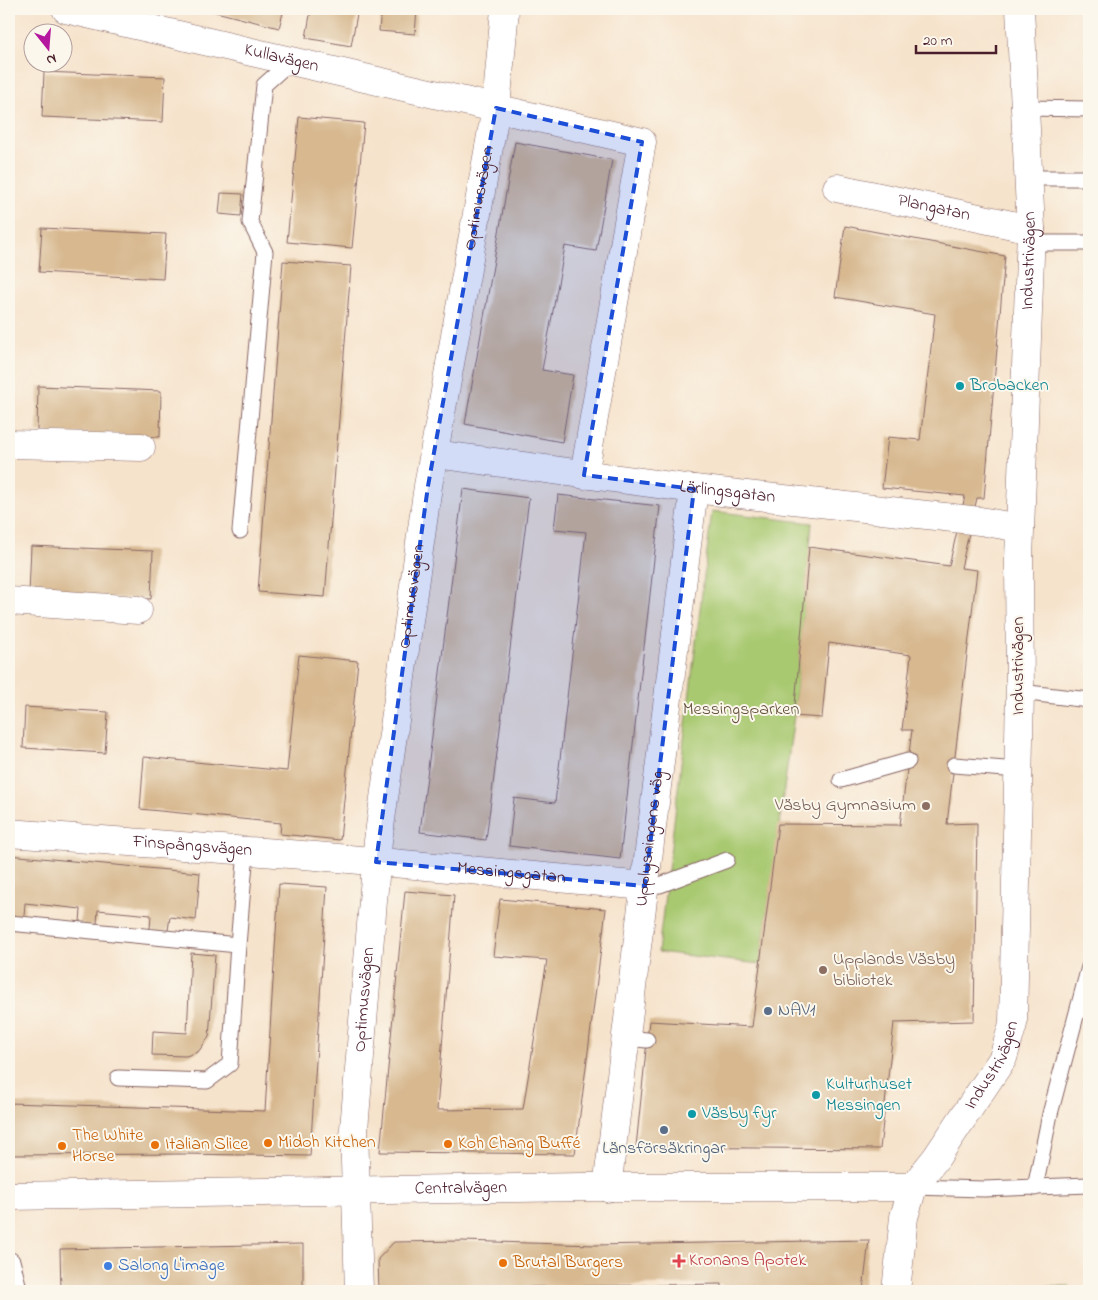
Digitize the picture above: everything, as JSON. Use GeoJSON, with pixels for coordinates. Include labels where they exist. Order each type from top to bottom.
{"type":"FeatureCollection","features":[{"type":"Feature","properties":{"kind":"street","name":"Kullavägen"},"geometry":{"type":"LineString","coordinates":[[66,9],[496,108]]}},
{"type":"Feature","properties":{"kind":"street","name":"Optimusvägen"},"geometry":{"type":"LineString","coordinates":[[359,1291],[354,1129],[376,862],[428,486],[496,108],[505,9]]}},
{"type":"Feature","properties":{"kind":"street","name":"Industrivägen"},"geometry":{"type":"LineString","coordinates":[[896,1291],[904,1217],[913,1187],[936,1158],[1003,1058],[1013,1024],[1020,692],[1020,528],[1030,236],[1020,9]]}},
{"type":"Feature","properties":{"kind":"street"},"geometry":{"type":"LineString","coordinates":[[496,108],[642,142],[584,475]]}},
{"type":"Feature","properties":{"kind":"street","name":"Plangatan"},"geometry":{"type":"LineString","coordinates":[[837,188],[1030,236]]}},
{"type":"Feature","properties":{"kind":"street"},"geometry":{"type":"LineString","coordinates":[[9,444],[141,447]]}},
{"type":"Feature","properties":{"kind":"street","name":"Lärlingsgatan"},"geometry":{"type":"LineString","coordinates":[[435,454],[694,489],[980,521],[1020,528]]}},
{"type":"Feature","properties":{"kind":"street","name":"Upplysningens väg"},"geometry":{"type":"LineString","coordinates":[[608,1188],[636,1039],[645,886],[694,489]]}},
{"type":"Feature","properties":{"kind":"street"},"geometry":{"type":"LineString","coordinates":[[9,601],[138,610]]}},
{"type":"Feature","properties":{"kind":"street","name":"Finspångsvägen"},"geometry":{"type":"LineString","coordinates":[[9,833],[376,862]]}},
{"type":"Feature","properties":{"kind":"street","name":"Messingsgatan"},"geometry":{"type":"LineString","coordinates":[[376,862],[645,886]]}},
{"type":"Feature","properties":{"kind":"street","name":"Centralvägen"},"geometry":{"type":"LineString","coordinates":[[9,1196],[356,1190],[913,1187]]}},
{"type":"Feature","properties":{"kind":"street"},"geometry":{"type":"LineString","coordinates":[[9,1263],[16,1291]]}},
{"type":"Feature","properties":{"kind":"lane"},"geometry":{"type":"LineString","coordinates":[[240,531],[265,252],[250,222],[264,86],[291,61]]}},
{"type":"Feature","properties":{"kind":"lane"},"geometry":{"type":"LineString","coordinates":[[1025,108],[1089,109]]}},
{"type":"Feature","properties":{"kind":"lane"},"geometry":{"type":"LineString","coordinates":[[1028,178],[1089,178]]}},
{"type":"Feature","properties":{"kind":"lane"},"geometry":{"type":"LineString","coordinates":[[1030,236],[1089,243]]}},
{"type":"Feature","properties":{"kind":"lane"},"geometry":{"type":"LineString","coordinates":[[1020,692],[1089,700]]}},
{"type":"Feature","properties":{"kind":"lane"},"geometry":{"type":"LineString","coordinates":[[841,780],[908,761]]}},
{"type":"Feature","properties":{"kind":"lane"},"geometry":{"type":"LineString","coordinates":[[954,766],[1018,770]]}},
{"type":"Feature","properties":{"kind":"lane"},"geometry":{"type":"LineString","coordinates":[[118,1078],[207,1081],[230,1064],[246,851]]}},
{"type":"Feature","properties":{"kind":"lane"},"geometry":{"type":"LineString","coordinates":[[645,886],[660,885],[727,860]]}},
{"type":"Feature","properties":{"kind":"lane"},"geometry":{"type":"LineString","coordinates":[[9,923],[238,945]]}},
{"type":"Feature","properties":{"kind":"lane"},"geometry":{"type":"LineString","coordinates":[[1036,1188],[1050,1114],[1089,967]]}},
{"type":"Feature","properties":{"kind":"lane"},"geometry":{"type":"LineString","coordinates":[[913,1187],[1036,1188],[1089,1185]]}},
{"type":"Feature","properties":{"kind":"highlighted area"},"geometry":{"type":"Polygon","coordinates":[[[496,108],[642,142],[584,475],[694,489],[645,886],[376,862],[428,486],[496,108]]]}},
{"type":"Feature","properties":{"kind":"green space","name":"Messingsparken"},"geometry":{"type":"Polygon","coordinates":[[[712,511],[812,523],[794,716],[760,964],[658,952],[712,511]]]}},
{"type":"Feature","properties":{"kind":"green space"},"geometry":{"type":"Polygon","coordinates":[[[1069,1286],[1071,1291],[928,1291],[928,1289],[1069,1286]]]}},
{"type":"Feature","properties":{"kind":"building"},"geometry":{"type":"Polygon","coordinates":[[[212,9],[284,9],[279,28],[212,11],[212,9]]]}},
{"type":"Feature","properties":{"kind":"building"},"geometry":{"type":"Polygon","coordinates":[[[311,9],[358,9],[351,46],[306,38],[311,9]]]}},
{"type":"Feature","properties":{"kind":"building"},"geometry":{"type":"Polygon","coordinates":[[[381,9],[417,9],[415,34],[379,31],[381,9]]]}},
{"type":"Feature","properties":{"kind":"building"},"geometry":{"type":"Polygon","coordinates":[[[44,72],[165,77],[163,122],[42,117],[44,72]]]}},
{"type":"Feature","properties":{"kind":"building"},"geometry":{"type":"Polygon","coordinates":[[[299,117],[364,123],[352,248],[287,242],[299,117]]]}},
{"type":"Feature","properties":{"kind":"building"},"geometry":{"type":"Polygon","coordinates":[[[515,142],[612,160],[596,251],[565,246],[542,370],[573,375],[562,442],[465,424],[515,142]]]}},
{"type":"Feature","properties":{"kind":"building"},"geometry":{"type":"Polygon","coordinates":[[[221,193],[243,194],[241,216],[219,214],[221,193]]]}},
{"type":"Feature","properties":{"kind":"building"},"geometry":{"type":"Polygon","coordinates":[[[845,226],[1005,256],[984,498],[977,498],[961,568],[977,570],[947,824],[977,823],[974,1021],[894,1023],[880,1149],[636,1147],[649,1021],[752,1027],[778,824],[900,825],[912,730],[902,730],[911,655],[829,643],[822,718],[794,716],[809,547],[949,566],[965,496],[882,488],[888,437],[920,440],[935,314],[835,297],[845,226]]]}},
{"type":"Feature","properties":{"kind":"building"},"geometry":{"type":"Polygon","coordinates":[[[42,228],[166,234],[163,279],[39,272],[42,228]]]}},
{"type":"Feature","properties":{"kind":"building"},"geometry":{"type":"Polygon","coordinates":[[[283,261],[351,266],[325,597],[258,592],[283,261]]]}},
{"type":"Feature","properties":{"kind":"building"},"geometry":{"type":"Polygon","coordinates":[[[38,386],[161,391],[160,437],[37,432],[38,386]]]}},
{"type":"Feature","properties":{"kind":"building"},"geometry":{"type":"Polygon","coordinates":[[[463,489],[529,498],[486,840],[420,832],[463,489]]]}},
{"type":"Feature","properties":{"kind":"building"},"geometry":{"type":"Polygon","coordinates":[[[558,495],[660,506],[620,859],[509,846],[514,798],[555,803],[586,532],[554,529],[558,495]]]}},
{"type":"Feature","properties":{"kind":"building"},"geometry":{"type":"Polygon","coordinates":[[[31,546],[153,551],[151,599],[29,594],[31,546]]]}},
{"type":"Feature","properties":{"kind":"building"},"geometry":{"type":"Polygon","coordinates":[[[299,655],[358,661],[340,840],[280,834],[281,823],[140,809],[144,757],[287,771],[299,655]]]}},
{"type":"Feature","properties":{"kind":"building"},"geometry":{"type":"Polygon","coordinates":[[[25,707],[108,712],[105,753],[23,748],[25,707]]]}},
{"type":"Feature","properties":{"kind":"building"},"geometry":{"type":"Polygon","coordinates":[[[9,855],[200,873],[196,920],[170,917],[168,930],[158,934],[150,929],[151,915],[98,910],[97,923],[87,928],[80,922],[81,909],[25,903],[24,917],[15,922],[9,917],[9,855]]]}},
{"type":"Feature","properties":{"kind":"building"},"geometry":{"type":"Polygon","coordinates":[[[279,884],[327,887],[310,1156],[183,1154],[9,1155],[9,1103],[265,1111],[279,884]]]}},
{"type":"Feature","properties":{"kind":"building"},"geometry":{"type":"Polygon","coordinates":[[[405,891],[454,895],[437,1110],[523,1109],[547,960],[493,956],[500,899],[606,909],[575,1154],[380,1152],[405,891]]]}},
{"type":"Feature","properties":{"kind":"building"},"geometry":{"type":"Polygon","coordinates":[[[191,953],[215,955],[209,1037],[198,1052],[186,1056],[152,1055],[153,1031],[187,1033],[191,953]]]}},
{"type":"Feature","properties":{"kind":"building"},"geometry":{"type":"Polygon","coordinates":[[[869,1240],[863,1291],[722,1291],[722,1284],[466,1288],[467,1291],[379,1291],[378,1259],[394,1242],[462,1241],[595,1245],[869,1240]]]}},
{"type":"Feature","properties":{"kind":"building"},"geometry":{"type":"Polygon","coordinates":[[[303,1244],[303,1291],[61,1291],[60,1249],[303,1244]]]}},
{"type":"Feature","properties":{"kind":"place","name":"Brobacken"},"geometry":{"type":"Point","coordinates":[960,386]}},
{"type":"Feature","properties":{"kind":"place","name":"Väsby Gymnasium"},"geometry":{"type":"Point","coordinates":[926,806]}},
{"type":"Feature","properties":{"kind":"place","name":"Upplands Väsby bibliotek"},"geometry":{"type":"Point","coordinates":[823,970]}},
{"type":"Feature","properties":{"kind":"place","name":"NAV1"},"geometry":{"type":"Point","coordinates":[768,1011]}},
{"type":"Feature","properties":{"kind":"place","name":"Kulturhuset Messingen"},"geometry":{"type":"Point","coordinates":[816,1095]}},
{"type":"Feature","properties":{"kind":"place","name":"Väsby fyr"},"geometry":{"type":"Point","coordinates":[692,1114]}},
{"type":"Feature","properties":{"kind":"place","name":"Länsförsäkringar"},"geometry":{"type":"Point","coordinates":[664,1130]}},
{"type":"Feature","properties":{"kind":"place","name":"Midoh Kitchen"},"geometry":{"type":"Point","coordinates":[268,1143]}},
{"type":"Feature","properties":{"kind":"place","name":"Koh Chang Buffé"},"geometry":{"type":"Point","coordinates":[448,1144]}},
{"type":"Feature","properties":{"kind":"place","name":"Italian Slice"},"geometry":{"type":"Point","coordinates":[155,1145]}},
{"type":"Feature","properties":{"kind":"place","name":"The White Horse"},"geometry":{"type":"Point","coordinates":[62,1146]}},
{"type":"Feature","properties":{"kind":"place","name":"Kronans Apotek"},"geometry":{"type":"Point","coordinates":[679,1261]}},
{"type":"Feature","properties":{"kind":"place","name":"Brutal Burgers"},"geometry":{"type":"Point","coordinates":[503,1263]}},
{"type":"Feature","properties":{"kind":"place","name":"Salong L'image"},"geometry":{"type":"Point","coordinates":[108,1266]}}]}
